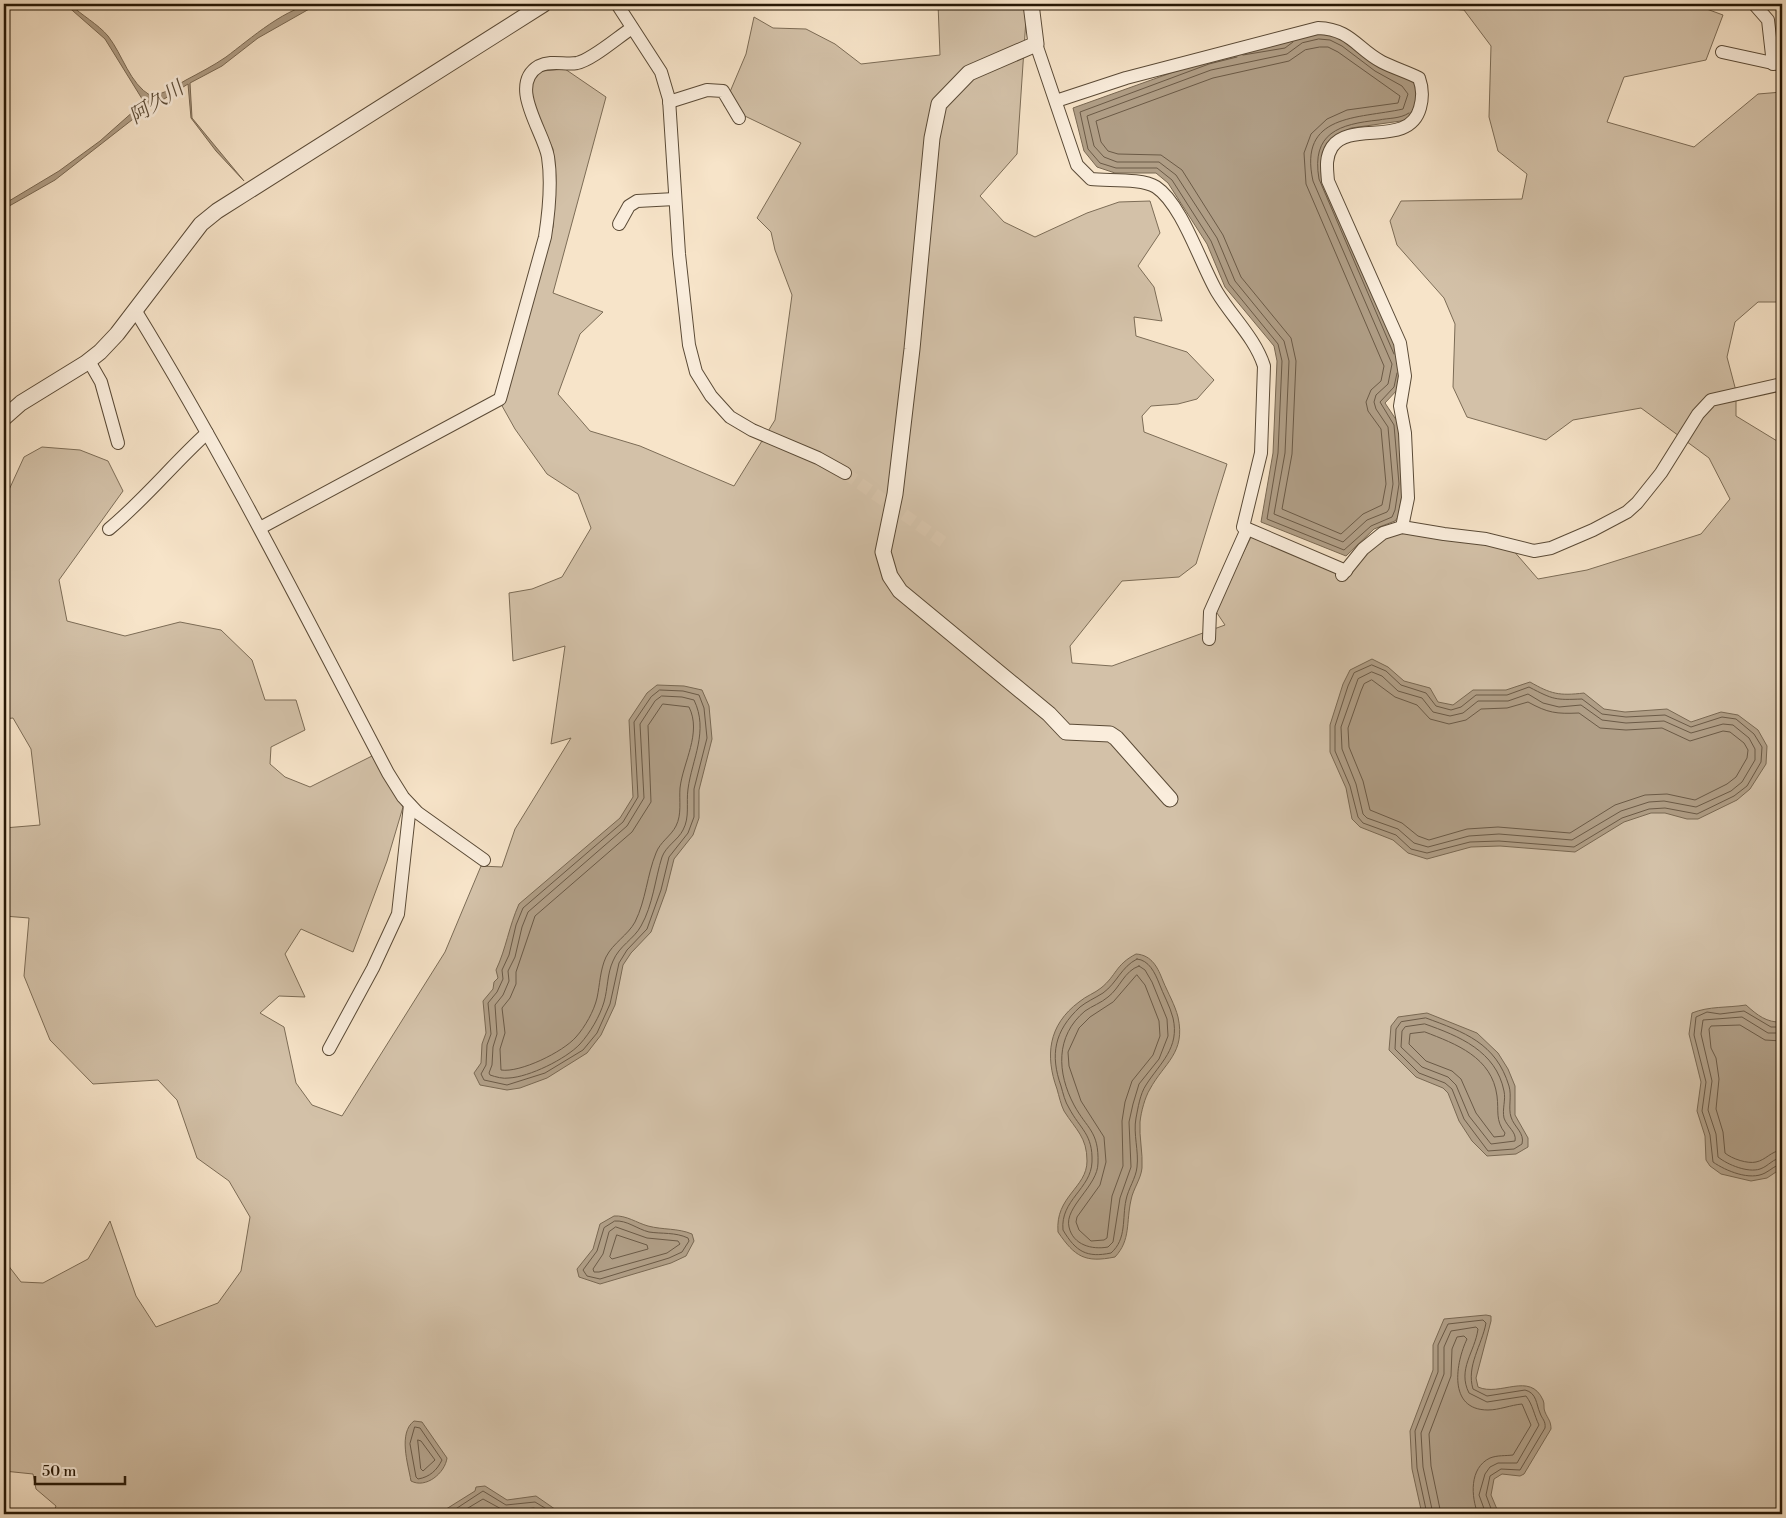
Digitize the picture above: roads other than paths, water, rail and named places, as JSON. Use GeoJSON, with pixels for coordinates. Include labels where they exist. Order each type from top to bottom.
{"type":"FeatureCollection","features":[{"type":"Feature","properties":{"kind":"street"},"geometry":{"type":"LineString","coordinates":[[4,418],[21,404],[89,361],[117,334],[201,224],[212,215],[544,4]]}},
{"type":"Feature","properties":{"kind":"street"},"geometry":{"type":"LineString","coordinates":[[617,4],[661,72],[669,102],[675,199],[689,345],[696,372],[730,418],[752,430],[818,458],[845,473]]}},
{"type":"Feature","properties":{"kind":"street"},"geometry":{"type":"LineString","coordinates":[[1031,4],[1036,44],[1077,165],[1092,179],[1146,183],[1157,187],[1174,208],[1217,292],[1260,353],[1264,366],[1261,453],[1243,527],[1344,574],[1363,549],[1383,533],[1402,526],[1486,539],[1534,551],[1551,548],[1627,512],[1661,473],[1698,414],[1711,400],[1782,384]]}},
{"type":"Feature","properties":{"kind":"street"},"geometry":{"type":"LineString","coordinates":[[1722,52],[1777,64],[1768,20],[1754,4]]}},
{"type":"Feature","properties":{"kind":"street"},"geometry":{"type":"LineString","coordinates":[[260,528],[500,399],[545,238],[548,216],[548,156],[527,101],[526,85],[531,73],[540,66],[554,62],[578,63],[632,28]]}},
{"type":"Feature","properties":{"kind":"street"},"geometry":{"type":"LineString","coordinates":[[1056,102],[1126,78],[1318,28],[1333,28],[1348,36],[1382,62],[1419,78],[1423,98],[1417,118],[1404,128],[1346,137],[1333,146],[1327,158],[1328,181],[1400,344],[1405,376],[1400,412],[1405,433],[1408,498],[1402,526]]}},
{"type":"Feature","properties":{"kind":"street"},"geometry":{"type":"LineString","coordinates":[[1036,44],[969,73],[939,104],[932,138],[912,349],[895,494],[883,552],[890,576],[900,592],[921,611],[1049,714],[1066,732],[1110,734],[1116,738],[1170,799]]}},
{"type":"Feature","properties":{"kind":"street"},"geometry":{"type":"LineString","coordinates":[[669,102],[707,90],[724,91],[739,118]]}},
{"type":"Feature","properties":{"kind":"street"},"geometry":{"type":"LineString","coordinates":[[619,224],[628,206],[637,201],[675,199]]}},
{"type":"Feature","properties":{"kind":"street"},"geometry":{"type":"LineString","coordinates":[[135,310],[177,378],[260,528],[388,773],[418,813],[484,860]]}},
{"type":"Feature","properties":{"kind":"street"},"geometry":{"type":"LineString","coordinates":[[89,361],[101,382],[118,443]]}},
{"type":"Feature","properties":{"kind":"street"},"geometry":{"type":"LineString","coordinates":[[109,529],[125,516],[179,458],[207,434]]}},
{"type":"Feature","properties":{"kind":"street"},"geometry":{"type":"LineString","coordinates":[[1209,639],[1210,612],[1247,529]]}},
{"type":"Feature","properties":{"kind":"street"},"geometry":{"type":"LineString","coordinates":[[329,1048],[373,968],[398,914],[410,804]]}},
{"type":"Feature","properties":{"kind":"water","name":"阿久川"},"geometry":{"type":"Polygon","coordinates":[[[65,4],[70,4],[108,36],[137,84],[151,96],[169,90],[226,57],[282,16],[307,6],[318,4],[258,38],[222,66],[190,83],[192,118],[244,181],[216,151],[191,118],[188,84],[137,116],[55,180],[4,209],[4,204],[59,171],[100,141],[144,102],[105,39],[65,4]]]}},
{"type":"Feature","properties":{"kind":"water"},"geometry":{"type":"Polygon","coordinates":[[[1333,28],[1408,76],[1418,93],[1408,120],[1351,128],[1335,136],[1323,154],[1403,363],[1398,389],[1385,403],[1399,424],[1404,484],[1398,517],[1395,521],[1374,529],[1346,556],[1261,522],[1273,453],[1277,361],[1274,346],[1225,287],[1207,244],[1168,183],[1156,173],[1115,173],[1097,167],[1084,151],[1073,108],[1207,60],[1333,28]]]}},
{"type":"Feature","properties":{"kind":"water"},"geometry":{"type":"Polygon","coordinates":[[[1372,659],[1388,667],[1404,681],[1430,688],[1438,702],[1453,705],[1473,690],[1506,690],[1530,682],[1556,693],[1584,693],[1604,709],[1625,712],[1667,709],[1691,722],[1721,712],[1738,715],[1758,730],[1767,746],[1766,764],[1750,789],[1737,800],[1698,819],[1687,819],[1665,813],[1651,813],[1624,822],[1575,852],[1500,846],[1471,847],[1427,859],[1408,853],[1393,840],[1360,827],[1352,819],[1346,788],[1330,752],[1330,725],[1343,684],[1350,670],[1372,659]]]}},
{"type":"Feature","properties":{"kind":"water"},"geometry":{"type":"Polygon","coordinates":[[[657,685],[684,686],[702,690],[709,706],[712,739],[699,790],[699,818],[693,835],[674,859],[666,891],[651,932],[631,953],[623,965],[615,1005],[601,1035],[587,1053],[547,1078],[520,1088],[507,1090],[480,1085],[474,1073],[481,1063],[482,1044],[486,1033],[483,1001],[493,989],[494,982],[498,978],[496,970],[519,904],[620,818],[633,797],[629,720],[647,693],[657,685]]]}},
{"type":"Feature","properties":{"kind":"water"},"geometry":{"type":"Polygon","coordinates":[[[1136,954],[1146,957],[1154,963],[1159,971],[1177,1012],[1180,1029],[1179,1040],[1172,1057],[1146,1096],[1140,1128],[1142,1168],[1131,1200],[1124,1244],[1115,1257],[1105,1259],[1088,1258],[1070,1247],[1058,1232],[1058,1220],[1061,1210],[1086,1170],[1087,1153],[1083,1140],[1064,1111],[1060,1100],[1051,1065],[1052,1042],[1055,1031],[1069,1011],[1101,988],[1124,962],[1136,954]]]}},
{"type":"Feature","properties":{"kind":"water"},"geometry":{"type":"Polygon","coordinates":[[[1746,1005],[1762,1018],[1782,1022],[1782,1168],[1767,1178],[1751,1181],[1721,1174],[1710,1166],[1706,1160],[1705,1136],[1697,1111],[1701,1082],[1689,1034],[1692,1013],[1712,1008],[1746,1005]]]}},
{"type":"Feature","properties":{"kind":"water"},"geometry":{"type":"Polygon","coordinates":[[[1427,1013],[1477,1033],[1498,1053],[1508,1069],[1515,1086],[1515,1115],[1528,1138],[1528,1147],[1516,1154],[1487,1156],[1472,1141],[1459,1121],[1448,1093],[1443,1088],[1416,1077],[1389,1050],[1391,1026],[1398,1017],[1427,1013]]]}},
{"type":"Feature","properties":{"kind":"water"},"geometry":{"type":"Polygon","coordinates":[[[614,1216],[627,1218],[644,1225],[687,1232],[692,1234],[694,1241],[686,1256],[671,1263],[600,1284],[579,1277],[577,1269],[593,1249],[600,1224],[614,1216]]]}},
{"type":"Feature","properties":{"kind":"water"},"geometry":{"type":"Polygon","coordinates":[[[1491,1316],[1491,1321],[1476,1378],[1478,1387],[1496,1389],[1514,1386],[1530,1387],[1543,1400],[1544,1410],[1551,1429],[1524,1474],[1520,1476],[1502,1474],[1494,1479],[1491,1495],[1499,1514],[1422,1514],[1412,1469],[1410,1431],[1433,1370],[1433,1345],[1444,1319],[1491,1316]]]}},
{"type":"Feature","properties":{"kind":"water"},"geometry":{"type":"Polygon","coordinates":[[[414,1421],[422,1422],[447,1458],[439,1474],[423,1483],[411,1481],[406,1458],[406,1433],[414,1421]]]}},
{"type":"Feature","properties":{"kind":"water"},"geometry":{"type":"Polygon","coordinates":[[[485,1486],[507,1500],[536,1496],[562,1514],[443,1514],[443,1511],[475,1491],[476,1487],[485,1486]]]}},
{"type":"Feature","properties":{"kind":"tunnel"},"geometry":{"type":"LineString","coordinates":[[845,473],[943,542]]}}]}
